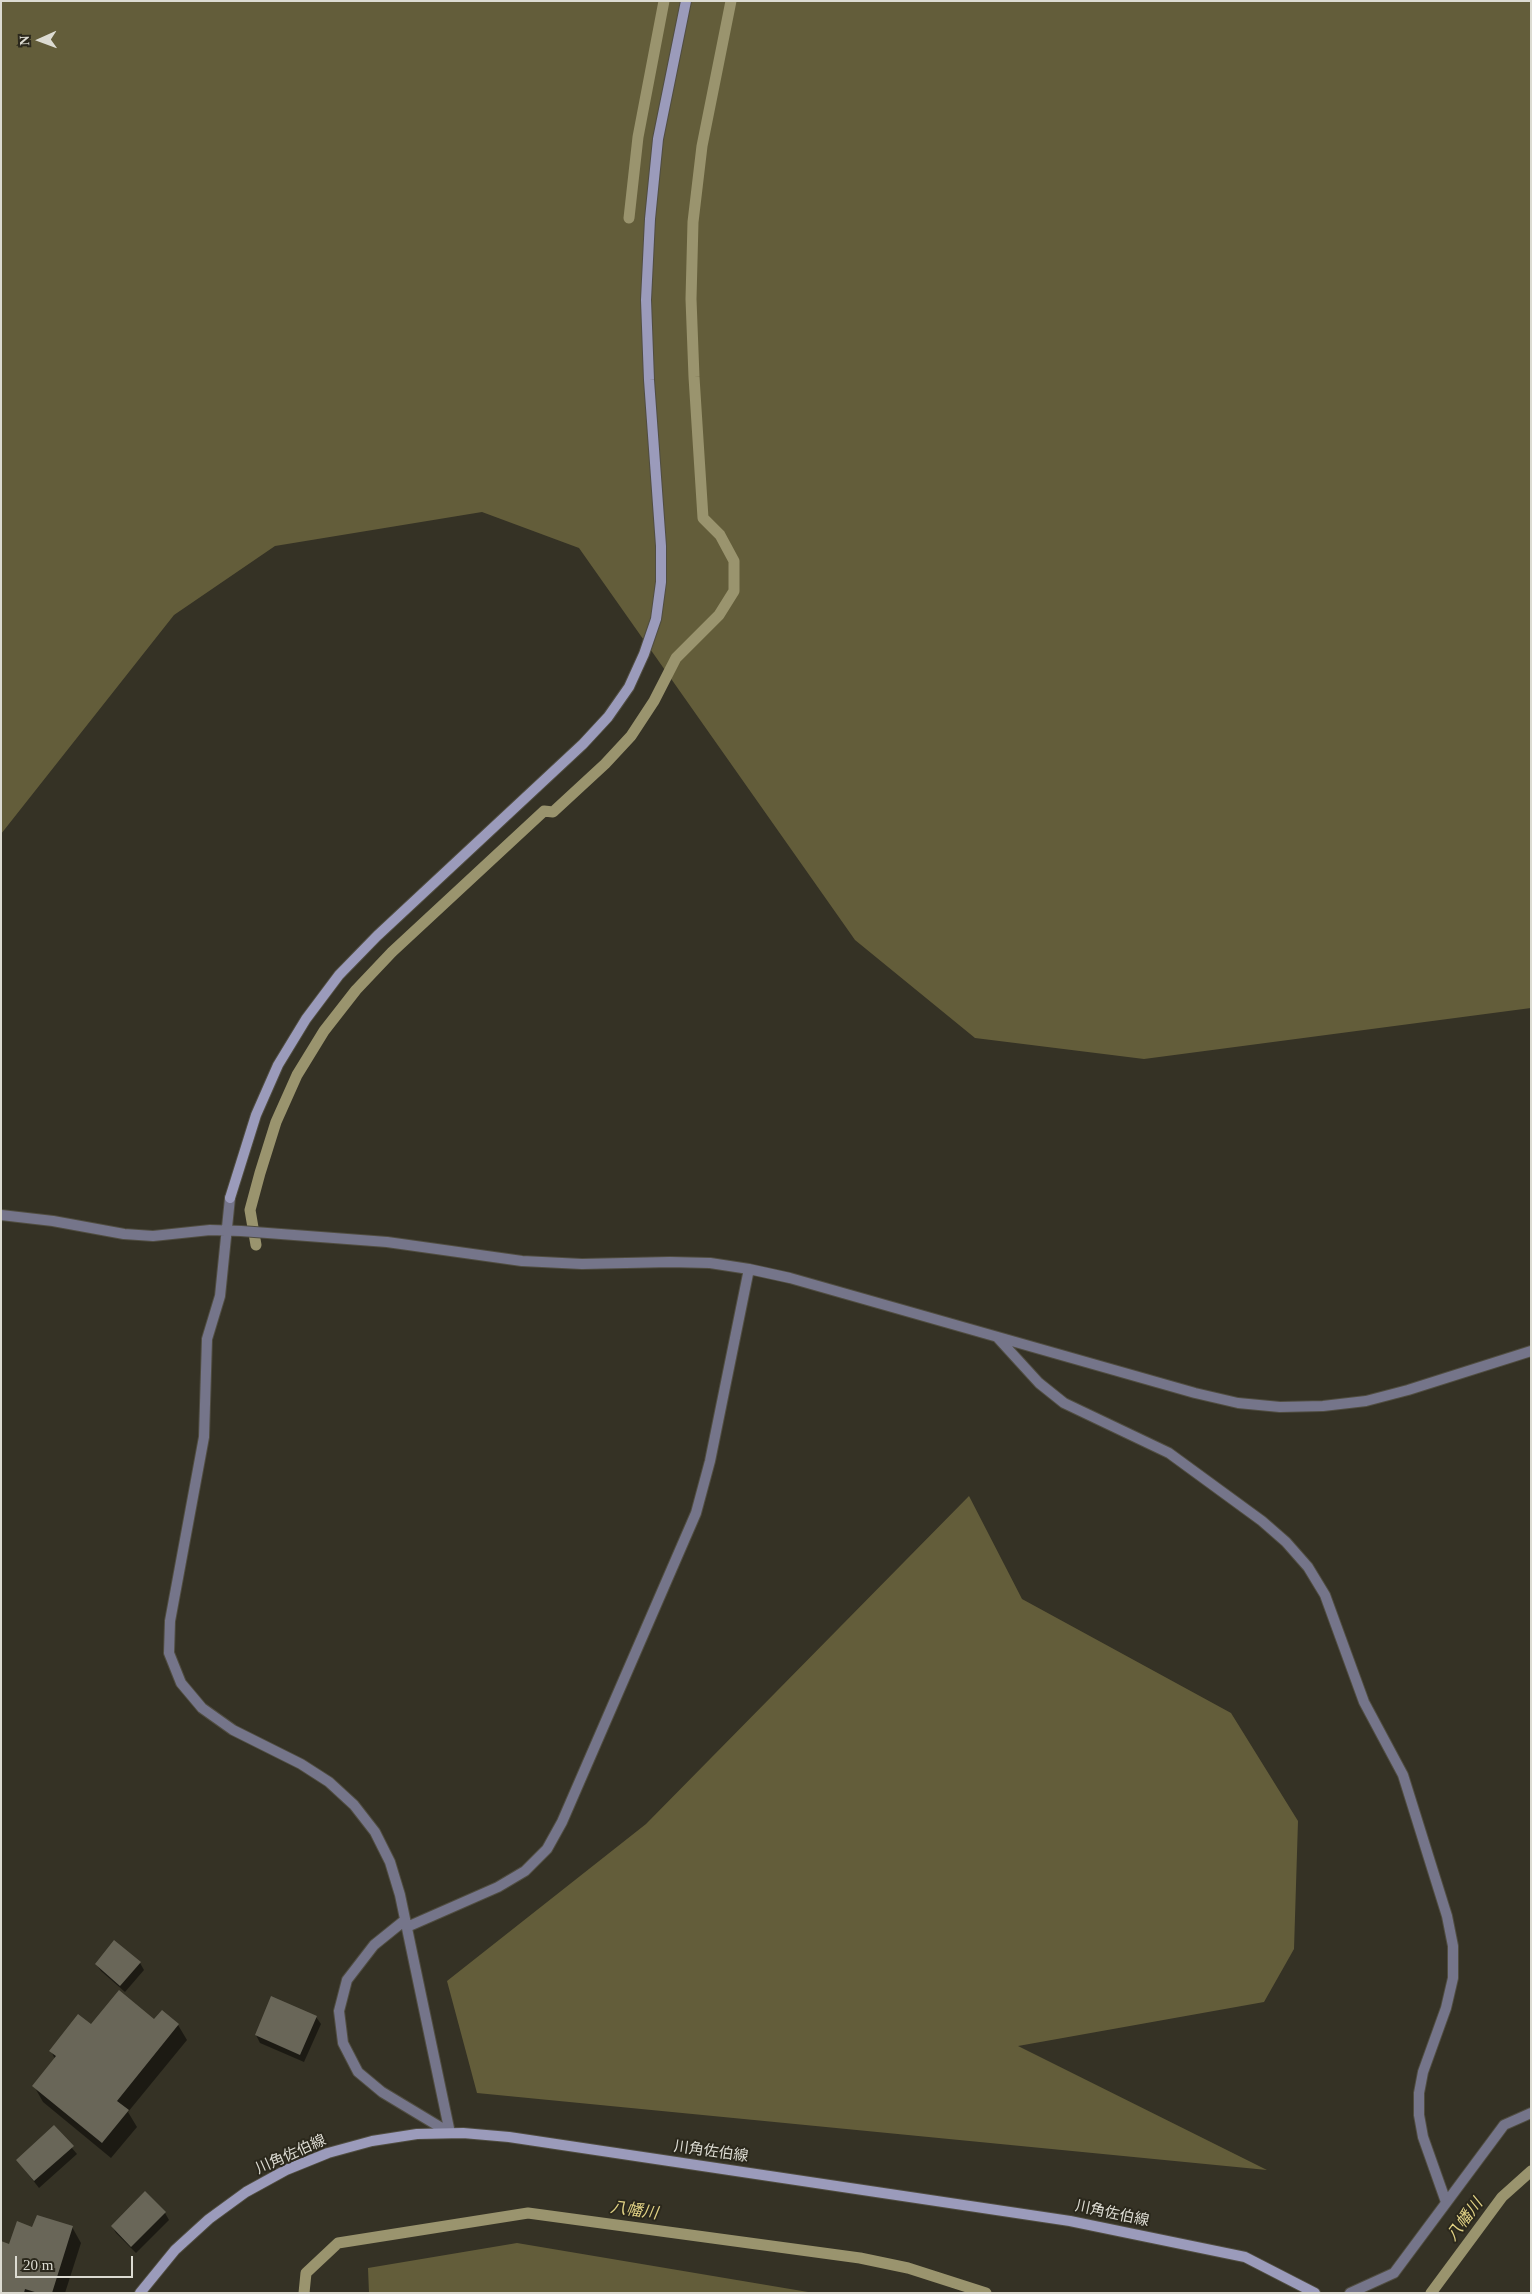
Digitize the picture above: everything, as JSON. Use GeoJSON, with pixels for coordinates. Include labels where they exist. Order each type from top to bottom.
{"type":"FeatureCollection","features":[{"type":"Feature","properties":{"kind":"street"},"geometry":{"type":"LineString","coordinates":[[450,2133],[400,1894],[390,1862],[375,1832],[354,1805],[329,1782],[300,1764],[234,1730],[202,1708],[181,1683],[170,1653],[170,1621],[204,1437],[207,1339],[220,1296],[230,1198],[256,1114],[278,1065],[306,1019],[339,976],[377,936],[583,744],[602,724],[629,687],[644,654],[656,619],[661,582],[661,546],[647,320],[650,219],[658,139],[686,1]]}},
{"type":"Feature","properties":{"kind":"street"},"geometry":{"type":"LineString","coordinates":[[1,1215],[53,1221],[124,1234],[153,1236],[226,1230],[378,1241],[529,1262],[582,1264],[670,1262],[710,1264],[749,1269],[790,1278],[1195,1394],[1238,1403],[1280,1407],[1324,1406],[1366,1401],[1531,1352]]}},
{"type":"Feature","properties":{"kind":"street"},"geometry":{"type":"LineString","coordinates":[[450,2133],[382,2092],[358,2072],[343,2043],[339,2011],[346,1980],[374,1945],[406,1924],[498,1887],[525,1871],[547,1850],[562,1822],[696,1513],[710,1461],[749,1269]]}},
{"type":"Feature","properties":{"kind":"street"},"geometry":{"type":"LineString","coordinates":[[997,1337],[1039,1383],[1064,1403],[1169,1453],[1262,1521],[1286,1542],[1308,1567],[1326,1595],[1364,1702],[1404,1775],[1447,1916],[1452,1939],[1453,1978],[1446,2008],[1423,2072],[1418,2094],[1423,2136],[1446,2202]]}},
{"type":"Feature","properties":{"kind":"street"},"geometry":{"type":"LineString","coordinates":[[1350,2293],[1394,2273],[1504,2125],[1531,2113]]}},
{"type":"Feature","properties":{"kind":"street","name":"川角佐伯線"},"geometry":{"type":"LineString","coordinates":[[140,2293],[175,2250],[209,2219],[246,2192],[286,2170],[328,2153],[372,2141],[417,2134],[450,2133],[508,2137],[1070,2221],[1245,2257],[1315,2293]]}},
{"type":"Feature","properties":{"kind":"shaded area"},"geometry":{"type":"Polygon","coordinates":[[[1,1],[1531,1],[1531,1008],[1144,1059],[975,1038],[855,940],[579,548],[482,512],[275,546],[174,615],[1,834],[1,1]]]}},
{"type":"Feature","properties":{"kind":"shaded area"},"geometry":{"type":"Polygon","coordinates":[[[969,1496],[1022,1599],[1231,1713],[1298,1821],[1294,1949],[1264,2002],[1018,2046],[1267,2170],[477,2093],[447,1981],[646,1824],[969,1496]]]}},
{"type":"Feature","properties":{"kind":"shaded area"},"geometry":{"type":"Polygon","coordinates":[[[517,2243],[814,2293],[369,2293],[368,2268],[517,2243]]]}},
{"type":"Feature","properties":{"kind":"building"},"geometry":{"type":"Polygon","coordinates":[[[114,1940],[141,1962],[120,1986],[95,1964],[114,1940]]]}},
{"type":"Feature","properties":{"kind":"building"},"geometry":{"type":"Polygon","coordinates":[[[119,1990],[154,2019],[162,2010],[179,2024],[117,2101],[129,2110],[102,2143],[32,2086],[56,2056],[49,2051],[78,2014],[91,2024],[119,1990]]]}},
{"type":"Feature","properties":{"kind":"building"},"geometry":{"type":"Polygon","coordinates":[[[271,1996],[317,2016],[300,2055],[255,2035],[271,1996]]]}},
{"type":"Feature","properties":{"kind":"building"},"geometry":{"type":"Polygon","coordinates":[[[54,2125],[74,2146],[34,2181],[16,2160],[54,2125]]]}},
{"type":"Feature","properties":{"kind":"building"},"geometry":{"type":"Polygon","coordinates":[[[145,2191],[166,2212],[131,2247],[111,2226],[145,2191]]]}},
{"type":"Feature","properties":{"kind":"building"},"geometry":{"type":"Polygon","coordinates":[[[37,2215],[73,2226],[52,2293],[38,2293],[25,2289],[24,2293],[1,2293],[1,2241],[9,2244],[17,2221],[32,2227],[37,2215]]]}},
{"type":"Feature","properties":{"kind":"waterway"},"geometry":{"type":"LineString","coordinates":[[629,218],[638,137],[664,1]]}},
{"type":"Feature","properties":{"kind":"waterway"},"geometry":{"type":"LineString","coordinates":[[256,1245],[250,1210],[276,1122],[297,1075],[324,1031],[356,990],[392,952],[544,811],[553,812],[605,764],[631,736],[654,701],[676,658],[719,615],[734,591],[734,561],[720,535],[703,518],[691,299],[693,222],[702,146],[731,1]]}},
{"type":"Feature","properties":{"kind":"waterway","name":"八幡川"},"geometry":{"type":"LineString","coordinates":[[1431,2293],[1502,2197],[1531,2171]]}},
{"type":"Feature","properties":{"kind":"waterway","name":"八幡川"},"geometry":{"type":"LineString","coordinates":[[304,2293],[306,2273],[338,2243],[528,2213],[860,2258],[908,2268],[986,2293]]}}]}
